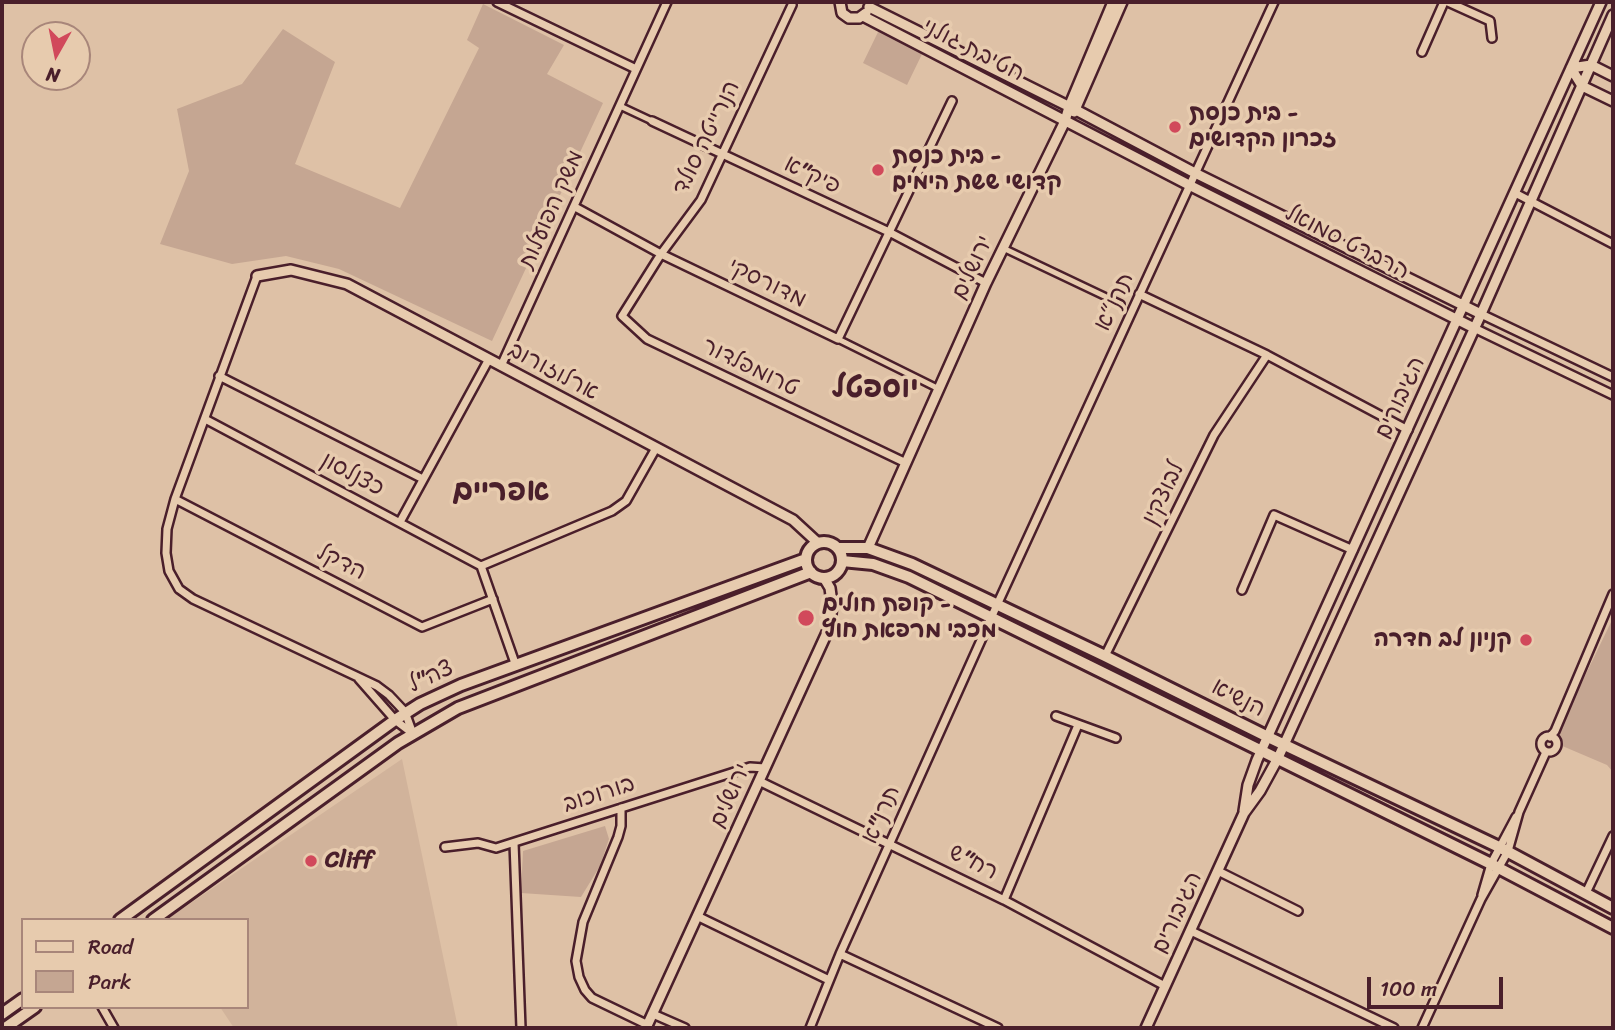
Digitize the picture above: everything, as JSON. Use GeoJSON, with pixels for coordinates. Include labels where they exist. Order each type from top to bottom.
{"type":"FeatureCollection","features":[{"type":"Feature","properties":{"kind":"main road"},"geometry":{"type":"LineString","coordinates":[[829,542],[838,548],[842,561],[834,575],[824,578],[811,572],[806,559],[810,549],[818,543],[829,542]]}},
{"type":"Feature","properties":{"kind":"main road","name":"הנשיא"},"geometry":{"type":"LineString","coordinates":[[838,548],[868,548],[912,564],[1504,849],[1613,908]]}},
{"type":"Feature","properties":{"kind":"main road","name":"צה\"ל"},"geometry":{"type":"LineString","coordinates":[[123,918],[405,712],[461,685],[806,559]]}},
{"type":"Feature","properties":{"kind":"main road","name":"הנשיא"},"geometry":{"type":"LineString","coordinates":[[842,561],[873,564],[909,578],[1278,758],[1613,928]]}},
{"type":"Feature","properties":{"kind":"main road","name":"צה\"ל"},"geometry":{"type":"LineString","coordinates":[[156,918],[285,827],[352,775],[458,708],[811,572]]}},
{"type":"Feature","properties":{"kind":"main road"},"geometry":{"type":"LineString","coordinates":[[2,1014],[21,1000]]}},
{"type":"Feature","properties":{"kind":"main road"},"geometry":{"type":"LineString","coordinates":[[5,1028],[32,1009]]}},
{"type":"Feature","properties":{"kind":"street"},"geometry":{"type":"LineString","coordinates":[[497,2],[636,69]]}},
{"type":"Feature","properties":{"kind":"street","name":"משק הפועלות"},"geometry":{"type":"LineString","coordinates":[[501,366],[667,2]]}},
{"type":"Feature","properties":{"kind":"street"},"geometry":{"type":"LineString","coordinates":[[1072,108],[1113,2]]}},
{"type":"Feature","properties":{"kind":"street"},"geometry":{"type":"LineString","coordinates":[[1072,108],[1122,2]]}},
{"type":"Feature","properties":{"kind":"street","name":"תרנ״א"},"geometry":{"type":"LineString","coordinates":[[991,618],[1273,2]]}},
{"type":"Feature","properties":{"kind":"street"},"geometry":{"type":"LineString","coordinates":[[1422,52],[1446,2],[1490,21],[1492,38]]}},
{"type":"Feature","properties":{"kind":"street","name":"הגיבורים"},"geometry":{"type":"LineString","coordinates":[[1244,813],[1248,785],[1268,737],[1601,2]]}},
{"type":"Feature","properties":{"kind":"street","name":"חטיבת גולני"},"geometry":{"type":"LineString","coordinates":[[837,3],[842,13],[849,18],[863,16],[1065,121]]}},
{"type":"Feature","properties":{"kind":"street"},"geometry":{"type":"LineString","coordinates":[[863,16],[869,4]]}},
{"type":"Feature","properties":{"kind":"street","name":"חטיבת גולני"},"geometry":{"type":"LineString","coordinates":[[869,4],[1072,108]]}},
{"type":"Feature","properties":{"kind":"street","name":"הנרייטה סולד"},"geometry":{"type":"LineString","coordinates":[[622,316],[661,254],[701,200],[792,5]]}},
{"type":"Feature","properties":{"kind":"street","name":"הגיבורים"},"geometry":{"type":"LineString","coordinates":[[1146,1028],[1244,813],[1260,791],[1284,745],[1481,314],[1613,15]]}},
{"type":"Feature","properties":{"kind":"street"},"geometry":{"type":"LineString","coordinates":[[1613,76],[1591,65],[1571,68],[1582,86],[1613,101]]}},
{"type":"Feature","properties":{"kind":"street"},"geometry":{"type":"LineString","coordinates":[[939,389],[838,340],[952,101]]}},
{"type":"Feature","properties":{"kind":"street","name":"פיק\"א"},"geometry":{"type":"LineString","coordinates":[[620,106],[888,232],[986,283]]}},
{"type":"Feature","properties":{"kind":"street","name":"ירושלים"},"geometry":{"type":"LineString","coordinates":[[868,548],[986,283],[1072,108]]}},
{"type":"Feature","properties":{"kind":"street","name":"הרברט סמואל"},"geometry":{"type":"LineString","coordinates":[[1072,108],[1195,173],[1464,307],[1613,377]]}},
{"type":"Feature","properties":{"kind":"street","name":"הרברט סמואל"},"geometry":{"type":"LineString","coordinates":[[1065,121],[1189,186],[1613,395]]}},
{"type":"Feature","properties":{"kind":"street"},"geometry":{"type":"LineString","coordinates":[[1515,193],[1613,244]]}},
{"type":"Feature","properties":{"kind":"street","name":"מדורסקי"},"geometry":{"type":"LineString","coordinates":[[575,207],[661,254],[838,340]]}},
{"type":"Feature","properties":{"kind":"street"},"geometry":{"type":"LineString","coordinates":[[1003,248],[1121,304]]}},
{"type":"Feature","properties":{"kind":"street","name":"ארלוזורוב"},"geometry":{"type":"LineString","coordinates":[[257,276],[291,270],[346,284],[793,520],[818,543]]}},
{"type":"Feature","properties":{"kind":"street"},"geometry":{"type":"LineString","coordinates":[[257,276],[175,499],[167,530],[166,553],[169,571],[179,589],[193,599],[356,676],[389,695],[405,712],[413,734]]}},
{"type":"Feature","properties":{"kind":"street"},"geometry":{"type":"LineString","coordinates":[[1139,294],[1267,355],[1408,430]]}},
{"type":"Feature","properties":{"kind":"street","name":"טרומפלדור"},"geometry":{"type":"LineString","coordinates":[[622,316],[647,340],[906,463]]}},
{"type":"Feature","properties":{"kind":"street","name":"לבוצקין"},"geometry":{"type":"LineString","coordinates":[[1105,656],[1214,435],[1267,355]]}},
{"type":"Feature","properties":{"kind":"street"},"geometry":{"type":"LineString","coordinates":[[400,522],[489,359]]}},
{"type":"Feature","properties":{"kind":"street"},"geometry":{"type":"LineString","coordinates":[[219,376],[423,479]]}},
{"type":"Feature","properties":{"kind":"street","name":"כצנלסון"},"geometry":{"type":"LineString","coordinates":[[205,419],[481,566]]}},
{"type":"Feature","properties":{"kind":"street"},"geometry":{"type":"LineString","coordinates":[[516,666],[481,566],[619,506],[626,501],[656,448]]}},
{"type":"Feature","properties":{"kind":"street","name":"הדקל"},"geometry":{"type":"LineString","coordinates":[[175,499],[422,627],[493,599]]}},
{"type":"Feature","properties":{"kind":"street"},"geometry":{"type":"LineString","coordinates":[[1242,590],[1274,515],[1353,550]]}},
{"type":"Feature","properties":{"kind":"street","name":"ירושלים"},"geometry":{"type":"LineString","coordinates":[[647,1026],[830,626],[832,603],[830,588],[824,578]]}},
{"type":"Feature","properties":{"kind":"street"},"geometry":{"type":"LineString","coordinates":[[1422,1028],[1481,899],[1483,885],[1504,849],[1546,751],[1542,748],[1541,741],[1555,731],[1613,594]]}},
{"type":"Feature","properties":{"kind":"street","name":"תרנ\"א"},"geometry":{"type":"LineString","coordinates":[[810,1028],[840,954],[991,618]]}},
{"type":"Feature","properties":{"kind":"street"},"geometry":{"type":"LineString","coordinates":[[356,676],[395,720],[413,734]]}},
{"type":"Feature","properties":{"kind":"street"},"geometry":{"type":"LineString","coordinates":[[1056,716],[1116,738]]}},
{"type":"Feature","properties":{"kind":"street"},"geometry":{"type":"LineString","coordinates":[[1004,900],[1077,725]]}},
{"type":"Feature","properties":{"kind":"street","name":"בורוכוב"},"geometry":{"type":"LineString","coordinates":[[445,847],[478,843],[496,848],[514,844],[750,767],[765,768]]}},
{"type":"Feature","properties":{"kind":"street","name":"רח\"ש"},"geometry":{"type":"LineString","coordinates":[[759,781],[1004,900],[1166,986]]}},
{"type":"Feature","properties":{"kind":"street"},"geometry":{"type":"LineString","coordinates":[[621,808],[618,837],[583,922],[576,961],[584,990],[592,998],[647,1026]]}},
{"type":"Feature","properties":{"kind":"street"},"geometry":{"type":"LineString","coordinates":[[1586,893],[1613,836]]}},
{"type":"Feature","properties":{"kind":"street"},"geometry":{"type":"LineString","coordinates":[[514,844],[521,1028]]}},
{"type":"Feature","properties":{"kind":"street"},"geometry":{"type":"LineString","coordinates":[[1218,871],[1298,911]]}},
{"type":"Feature","properties":{"kind":"street"},"geometry":{"type":"LineString","coordinates":[[698,916],[829,980]]}},
{"type":"Feature","properties":{"kind":"street"},"geometry":{"type":"LineString","coordinates":[[1191,931],[1394,1028]]}},
{"type":"Feature","properties":{"kind":"street"},"geometry":{"type":"LineString","coordinates":[[840,954],[998,1028]]}},
{"type":"Feature","properties":{"kind":"street"},"geometry":{"type":"LineString","coordinates":[[103,1009],[114,1028]]}},
{"type":"Feature","properties":{"kind":"street"},"geometry":{"type":"LineString","coordinates":[[653,1014],[685,1028]]}},
{"type":"Feature","properties":{"kind":"shaded area"},"geometry":{"type":"Polygon","coordinates":[[[402,759],[458,1028],[234,1028],[221,1009],[248,1009],[248,918],[169,918],[402,759]]]}},
{"type":"Feature","properties":{"kind":"green space"},"geometry":{"type":"Polygon","coordinates":[[[483,4],[564,45],[547,74],[603,103],[492,341],[339,269],[286,256],[232,264],[160,244],[189,171],[177,109],[242,84],[283,29],[335,62],[295,164],[400,208],[479,48],[467,40],[483,4]]]}},
{"type":"Feature","properties":{"kind":"green space"},"geometry":{"type":"Polygon","coordinates":[[[879,30],[923,52],[907,85],[863,63],[879,30]]]}},
{"type":"Feature","properties":{"kind":"green space"},"geometry":{"type":"Polygon","coordinates":[[[1613,618],[1613,772],[1607,765],[1553,742],[1613,618]]]}},
{"type":"Feature","properties":{"kind":"green space"},"geometry":{"type":"Polygon","coordinates":[[[605,826],[609,839],[600,866],[581,897],[521,893],[523,851],[605,826]]]}},
{"type":"Feature","properties":{"kind":"place","name":"בית כנסת - זכרון הקדושים"},"geometry":{"type":"Point","coordinates":[1175,127]}},
{"type":"Feature","properties":{"kind":"place","name":"בית כנסת - קדושי ששת הימים"},"geometry":{"type":"Point","coordinates":[878,170]}},
{"type":"Feature","properties":{"kind":"place","name":"קופת חולים - מכבי מרפאת חוץ"},"geometry":{"type":"Point","coordinates":[806,618]}},
{"type":"Feature","properties":{"kind":"place","name":"קניון לב חדרה"},"geometry":{"type":"Point","coordinates":[1526,640]}},
{"type":"Feature","properties":{"kind":"place","name":"Cliff"},"geometry":{"type":"Point","coordinates":[311,861]}},
{"type":"Feature","properties":{"kind":"district","name":"יוספטל"},"geometry":{"type":"Point","coordinates":[875,389]}},
{"type":"Feature","properties":{"kind":"district","name":"אפריים"},"geometry":{"type":"Point","coordinates":[501,492]}}]}
